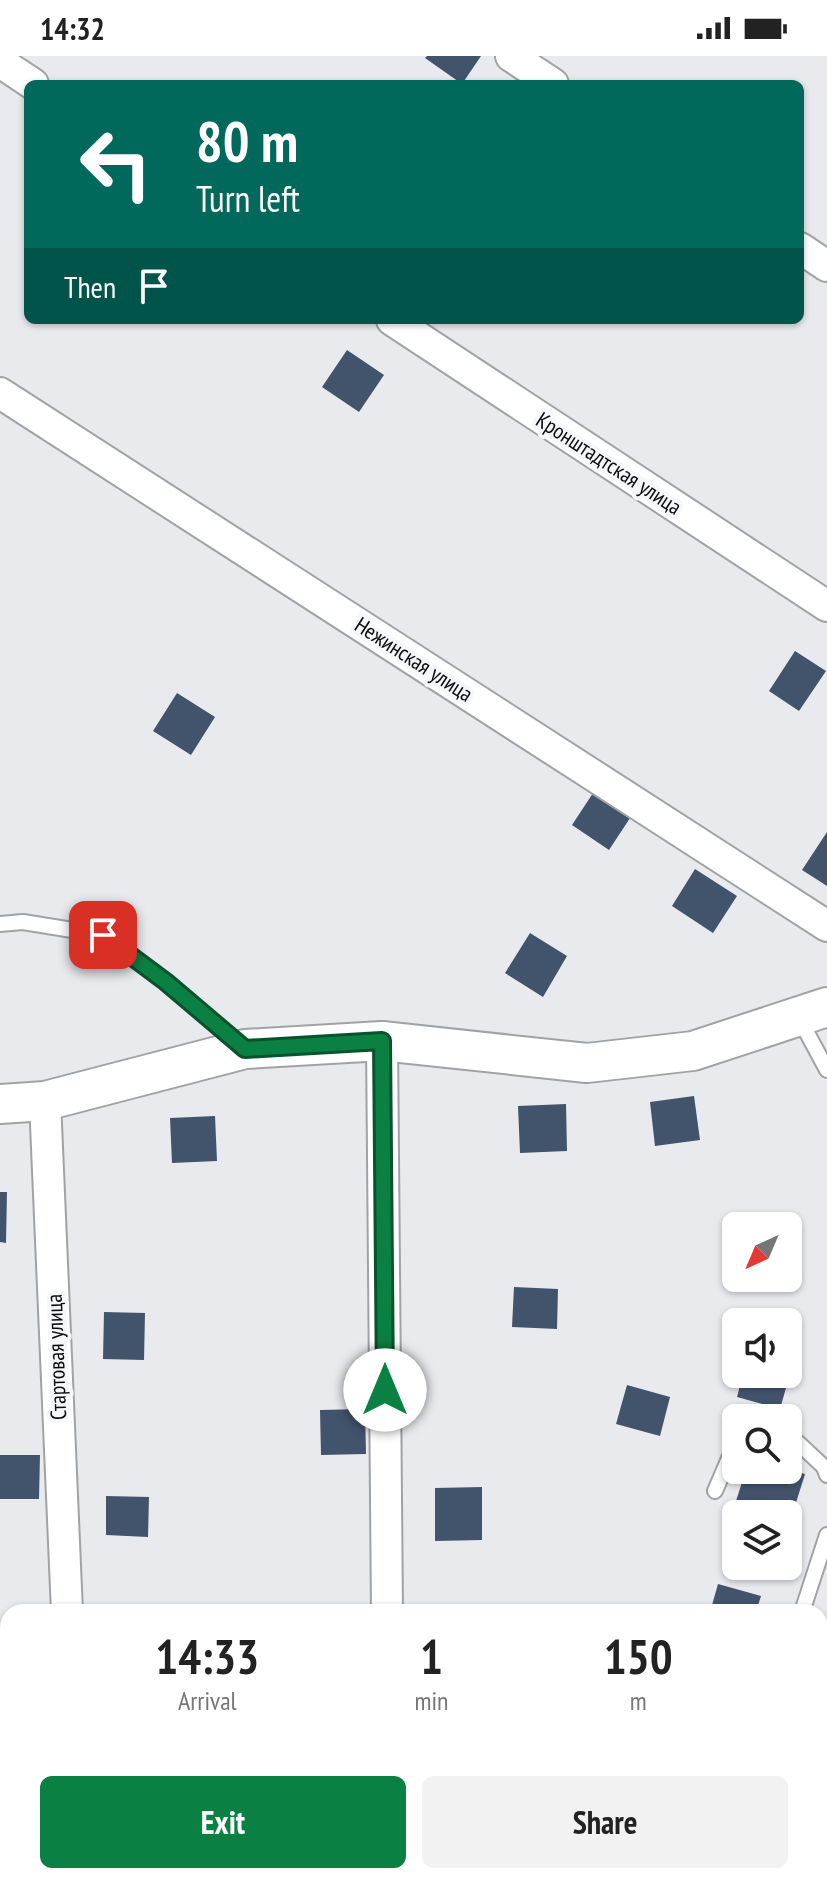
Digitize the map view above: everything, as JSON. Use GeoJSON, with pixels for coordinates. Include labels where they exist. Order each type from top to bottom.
{"type":"FeatureCollection","features":[{"type":"Feature","properties":{"kind":"street"},"geometry":{"type":"LineString","coordinates":[[511,56],[547,80]]}},
{"type":"Feature","properties":{"kind":"street"},"geometry":{"type":"LineString","coordinates":[[0,62],[27,80]]}},
{"type":"Feature","properties":{"kind":"street"},"geometry":{"type":"LineString","coordinates":[[804,251],[827,266]]}},
{"type":"Feature","properties":{"kind":"street","name":"Кронштадтская улица"},"geometry":{"type":"LineString","coordinates":[[398,324],[827,606]]}},
{"type":"Feature","properties":{"kind":"street","name":"Нежинская улица"},"geometry":{"type":"LineString","coordinates":[[0,393],[827,926]]}},
{"type":"Feature","properties":{"kind":"street"},"geometry":{"type":"LineString","coordinates":[[0,1104],[45,1101],[245,1049],[382,1041],[587,1063],[693,1051],[813,1012]]}},
{"type":"Feature","properties":{"kind":"street"},"geometry":{"type":"LineString","coordinates":[[382,1041],[387,1604]]}},
{"type":"Feature","properties":{"kind":"street","name":"Стартовая улица"},"geometry":{"type":"LineString","coordinates":[[45,1101],[67,1604]]}},
{"type":"Feature","properties":{"kind":"lane"},"geometry":{"type":"LineString","coordinates":[[0,924],[23,922],[103,935],[166,982],[245,1049]]}},
{"type":"Feature","properties":{"kind":"lane"},"geometry":{"type":"LineString","coordinates":[[813,1012],[827,1070]]}},
{"type":"Feature","properties":{"kind":"lane"},"geometry":{"type":"LineString","coordinates":[[802,1446],[824,1467],[827,1475]]}},
{"type":"Feature","properties":{"kind":"lane"},"geometry":{"type":"LineString","coordinates":[[715,1491],[722,1475]]}},
{"type":"Feature","properties":{"kind":"lane"},"geometry":{"type":"LineString","coordinates":[[805,1604],[827,1535]]}},
{"type":"Feature","properties":{"kind":"building"},"geometry":{"type":"Polygon","coordinates":[[[481,56],[465,80],[456,80],[425,58],[481,56]]]}},
{"type":"Feature","properties":{"kind":"building"},"geometry":{"type":"Polygon","coordinates":[[[347,350],[384,375],[359,412],[322,387],[347,350]]]}},
{"type":"Feature","properties":{"kind":"building"},"geometry":{"type":"Polygon","coordinates":[[[795,651],[826,671],[799,711],[769,691],[795,651]]]}},
{"type":"Feature","properties":{"kind":"building"},"geometry":{"type":"Polygon","coordinates":[[[177,693],[215,717],[191,755],[153,731],[177,693]]]}},
{"type":"Feature","properties":{"kind":"building"},"geometry":{"type":"Polygon","coordinates":[[[597,787],[634,812],[609,850],[572,825],[597,787]]]}},
{"type":"Feature","properties":{"kind":"building"},"geometry":{"type":"Polygon","coordinates":[[[827,832],[827,886],[802,870],[827,832]]]}},
{"type":"Feature","properties":{"kind":"building"},"geometry":{"type":"Polygon","coordinates":[[[695,869],[737,896],[713,933],[672,906],[695,869]]]}},
{"type":"Feature","properties":{"kind":"building"},"geometry":{"type":"Polygon","coordinates":[[[530,933],[567,956],[543,997],[505,973],[530,933]]]}},
{"type":"Feature","properties":{"kind":"building"},"geometry":{"type":"Polygon","coordinates":[[[694,1096],[700,1140],[655,1146],[650,1102],[694,1096]]]}},
{"type":"Feature","properties":{"kind":"building"},"geometry":{"type":"Polygon","coordinates":[[[566,1104],[567,1151],[520,1153],[518,1106],[566,1104]]]}},
{"type":"Feature","properties":{"kind":"building"},"geometry":{"type":"Polygon","coordinates":[[[215,1116],[217,1161],[172,1163],[170,1118],[215,1116]]]}},
{"type":"Feature","properties":{"kind":"building"},"geometry":{"type":"Polygon","coordinates":[[[0,1192],[7,1192],[6,1243],[0,1242],[0,1192]]]}},
{"type":"Feature","properties":{"kind":"building"},"geometry":{"type":"Polygon","coordinates":[[[514,1287],[558,1289],[557,1329],[512,1327],[514,1287]]]}},
{"type":"Feature","properties":{"kind":"building"},"geometry":{"type":"Polygon","coordinates":[[[104,1312],[145,1313],[144,1360],[103,1359],[104,1312]]]}},
{"type":"Feature","properties":{"kind":"building"},"geometry":{"type":"Polygon","coordinates":[[[627,1385],[670,1397],[660,1436],[616,1424],[627,1385]]]}},
{"type":"Feature","properties":{"kind":"building"},"geometry":{"type":"Polygon","coordinates":[[[739,1388],[786,1388],[781,1404],[762,1404],[737,1397],[739,1388]]]}},
{"type":"Feature","properties":{"kind":"building"},"geometry":{"type":"Polygon","coordinates":[[[365,1409],[366,1454],[321,1455],[320,1410],[365,1409]]]}},
{"type":"Feature","properties":{"kind":"building"},"geometry":{"type":"Polygon","coordinates":[[[0,1455],[40,1455],[39,1499],[0,1499],[0,1455]]]}},
{"type":"Feature","properties":{"kind":"building"},"geometry":{"type":"Polygon","coordinates":[[[741,1484],[802,1484],[797,1500],[736,1500],[741,1484]]]}},
{"type":"Feature","properties":{"kind":"building"},"geometry":{"type":"Polygon","coordinates":[[[482,1487],[482,1540],[435,1541],[435,1488],[482,1487]]]}},
{"type":"Feature","properties":{"kind":"building"},"geometry":{"type":"Polygon","coordinates":[[[106,1496],[149,1497],[148,1537],[106,1535],[106,1496]]]}},
{"type":"Feature","properties":{"kind":"building"},"geometry":{"type":"Polygon","coordinates":[[[718,1584],[761,1596],[758,1604],[712,1604],[718,1584]]]}},
{"type":"Feature","properties":{"kind":"route"},"geometry":{"type":"LineString","coordinates":[[103,935],[166,982],[245,1049],[382,1041],[385,1390]]}}]}
